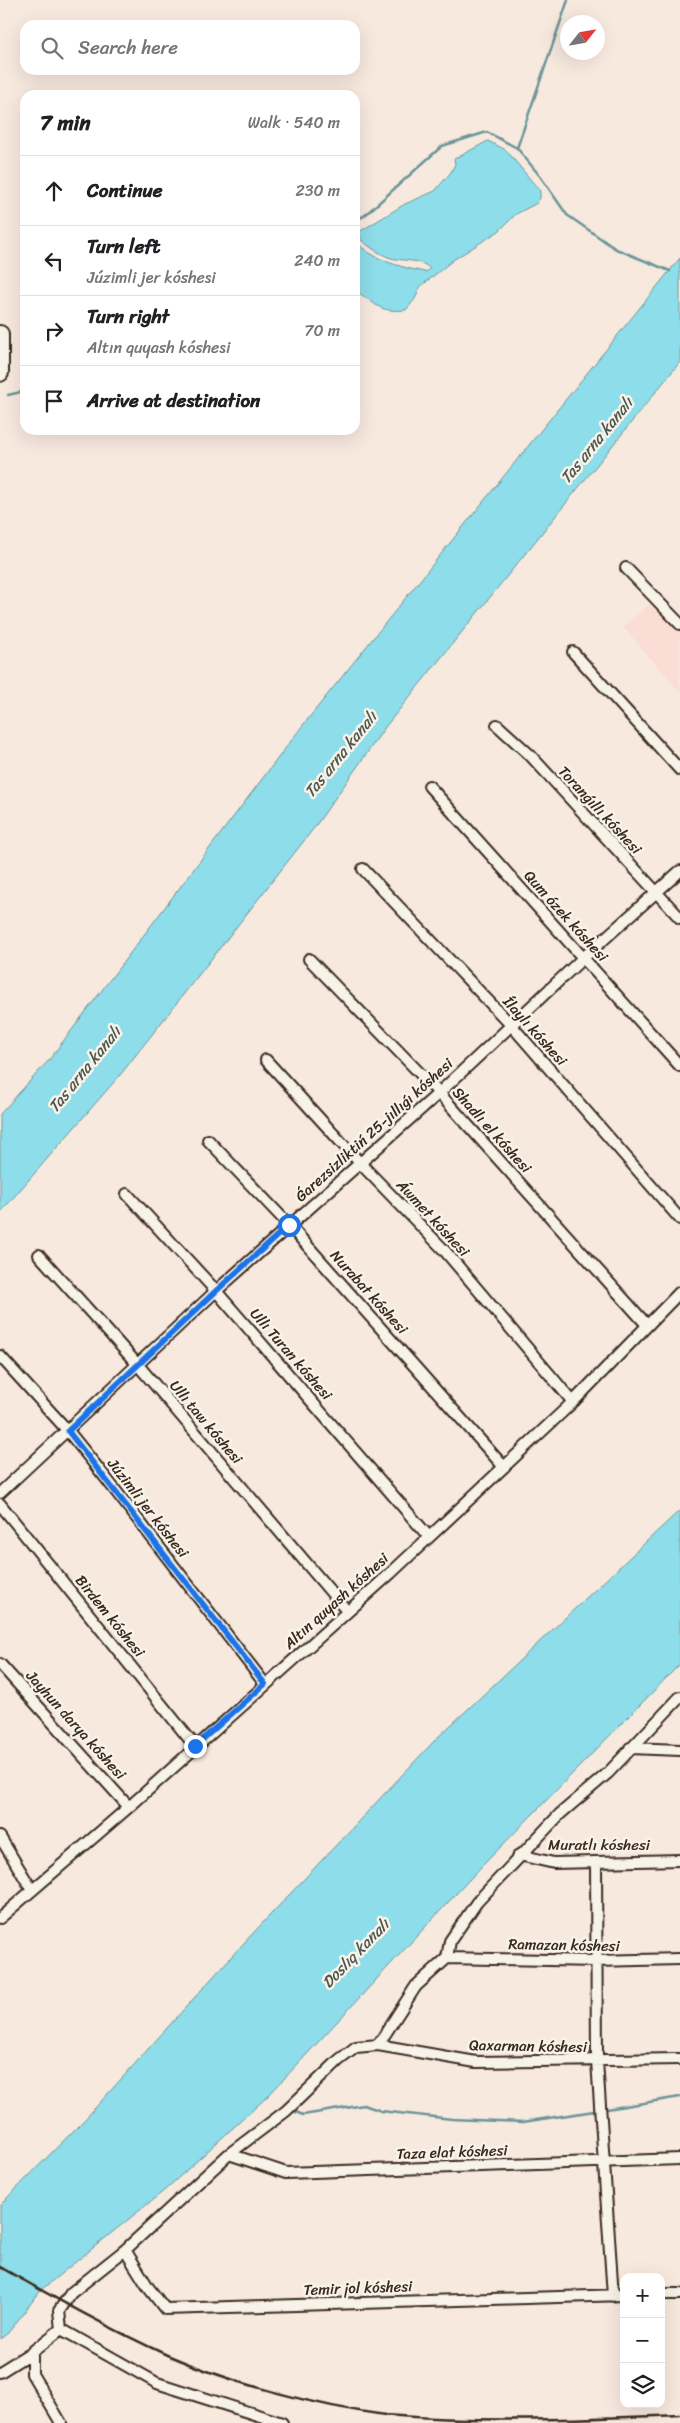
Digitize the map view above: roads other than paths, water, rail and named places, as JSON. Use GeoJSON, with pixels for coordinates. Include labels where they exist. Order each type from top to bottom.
{"type":"FeatureCollection","features":[{"type":"Feature","properties":{"kind":"main road"},"geometry":{"type":"LineString","coordinates":[[0,334],[0,373]]}},
{"type":"Feature","properties":{"kind":"street"},"geometry":{"type":"LineString","coordinates":[[626,568],[680,624]]}},
{"type":"Feature","properties":{"kind":"street"},"geometry":{"type":"LineString","coordinates":[[573,652],[680,770]]}},
{"type":"Feature","properties":{"kind":"street","name":"Toranǵıllı kóshesi"},"geometry":{"type":"LineString","coordinates":[[496,725],[530,755],[680,918]]}},
{"type":"Feature","properties":{"kind":"street","name":"Qum ózek kóshesi"},"geometry":{"type":"LineString","coordinates":[[429,786],[680,1066]]}},
{"type":"Feature","properties":{"kind":"street","name":"Ílaylı kóshesi"},"geometry":{"type":"LineString","coordinates":[[363,869],[512,1026],[680,1219]]}},
{"type":"Feature","properties":{"kind":"street","name":"Ǵarezsizliktiń 25-jıllıǵı kóshesi"},"geometry":{"type":"LineString","coordinates":[[0,1493],[216,1291],[439,1093],[583,958],[680,872]]}},
{"type":"Feature","properties":{"kind":"street","name":"Shadlı el kóshesi"},"geometry":{"type":"LineString","coordinates":[[309,959],[439,1093],[647,1325]]}},
{"type":"Feature","properties":{"kind":"street","name":"Áwmet kóshesi"},"geometry":{"type":"LineString","coordinates":[[266,1060],[360,1163],[445,1251],[573,1402]]}},
{"type":"Feature","properties":{"kind":"street","name":"Nurabat kóshesi"},"geometry":{"type":"LineString","coordinates":[[208,1140],[289,1225],[504,1466]]}},
{"type":"Feature","properties":{"kind":"street","name":"Ullı Turan kóshesi"},"geometry":{"type":"LineString","coordinates":[[128,1194],[216,1291],[429,1537]]}},
{"type":"Feature","properties":{"kind":"street","name":"Ullı taw kóshesi"},"geometry":{"type":"LineString","coordinates":[[39,1255],[138,1364],[348,1611]]}},
{"type":"Feature","properties":{"kind":"street","name":"Altın quyash kóshesi"},"geometry":{"type":"LineString","coordinates":[[0,1918],[129,1807],[429,1537],[573,1402],[680,1292]]}},
{"type":"Feature","properties":{"kind":"street","name":"Júzimli jer kóshesi"},"geometry":{"type":"LineString","coordinates":[[0,1356],[68,1431],[265,1684]]}},
{"type":"Feature","properties":{"kind":"street","name":"Birdem kóshesi"},"geometry":{"type":"LineString","coordinates":[[0,1504],[195,1746]]}},
{"type":"Feature","properties":{"kind":"street","name":"Jayhun darya kóshesi"},"geometry":{"type":"LineString","coordinates":[[0,1664],[129,1807]]}},
{"type":"Feature","properties":{"kind":"street"},"geometry":{"type":"LineString","coordinates":[[378,2045],[416,1986],[448,1958],[450,1941],[472,1910],[519,1855],[560,1814],[608,1774],[630,1748],[680,1697]]}},
{"type":"Feature","properties":{"kind":"street"},"geometry":{"type":"LineString","coordinates":[[630,1748],[680,1750]]}},
{"type":"Feature","properties":{"kind":"street"},"geometry":{"type":"LineString","coordinates":[[0,1838],[32,1890]]}},
{"type":"Feature","properties":{"kind":"street","name":"Muratlı kóshesi"},"geometry":{"type":"LineString","coordinates":[[519,1855],[554,1863],[680,1860]]}},
{"type":"Feature","properties":{"kind":"street"},"geometry":{"type":"LineString","coordinates":[[596,1862],[597,2061],[619,2296]]}},
{"type":"Feature","properties":{"kind":"street","name":"Ramazan kóshesi"},"geometry":{"type":"LineString","coordinates":[[448,1958],[595,1961],[680,1959]]}},
{"type":"Feature","properties":{"kind":"street","name":"Qaxarman kóshesi"},"geometry":{"type":"LineString","coordinates":[[60,2329],[59,2311],[72,2293],[125,2250],[229,2154],[286,2111],[339,2060],[356,2047],[378,2045],[476,2062],[680,2059]]}},
{"type":"Feature","properties":{"kind":"street","name":"Taza elat kóshesi"},"geometry":{"type":"LineString","coordinates":[[229,2154],[286,2173],[680,2159]]}},
{"type":"Feature","properties":{"kind":"street","name":"Temir jol kóshesi"},"geometry":{"type":"LineString","coordinates":[[125,2250],[148,2287],[165,2309],[619,2296]]}},
{"type":"Feature","properties":{"kind":"street"},"geometry":{"type":"LineString","coordinates":[[665,2294],[680,2294]]}},
{"type":"Feature","properties":{"kind":"street"},"geometry":{"type":"LineString","coordinates":[[0,2372],[32,2352],[60,2329],[157,2383],[282,2423]]}},
{"type":"Feature","properties":{"kind":"street"},"geometry":{"type":"LineString","coordinates":[[32,2352],[32,2374],[61,2423]]}},
{"type":"Feature","properties":{"kind":"water"},"geometry":{"type":"Polygon","coordinates":[[[488,141],[506,150],[540,191],[540,198],[537,203],[516,214],[499,231],[453,260],[420,287],[415,299],[406,310],[389,310],[378,306],[360,294],[360,246],[387,262],[425,272],[430,269],[421,263],[381,254],[361,240],[360,231],[405,204],[435,191],[451,172],[455,164],[454,159],[488,141]]]}},
{"type":"Feature","properties":{"kind":"water","name":"Tas arna kanalı"},"geometry":{"type":"Polygon","coordinates":[[[680,258],[680,362],[386,726],[314,828],[121,1074],[0,1213],[0,1114],[49,1060],[303,725],[680,258]]]}},
{"type":"Feature","properties":{"kind":"water","name":"Doslıq kanalı"},"geometry":{"type":"Polygon","coordinates":[[[680,1510],[680,1664],[482,1866],[269,2095],[165,2190],[42,2289],[8,2333],[0,2339],[0,2205],[86,2118],[240,1947],[436,1739],[680,1510]]]}},
{"type":"Feature","properties":{"kind":"waterway"},"geometry":{"type":"LineString","coordinates":[[517,148],[568,0]]}},
{"type":"Feature","properties":{"kind":"waterway"},"geometry":{"type":"LineString","coordinates":[[360,218],[442,146],[487,132],[517,148],[540,176],[567,215],[616,249],[670,271]]}},
{"type":"Feature","properties":{"kind":"waterway"},"geometry":{"type":"LineString","coordinates":[[8,395],[20,392]]}},
{"type":"Feature","properties":{"kind":"waterway"},"geometry":{"type":"LineString","coordinates":[[607,2109],[680,2097]]}},
{"type":"Feature","properties":{"kind":"waterway"},"geometry":{"type":"LineString","coordinates":[[291,2110],[303,2115],[364,2105],[381,2111],[452,2119],[523,2122],[594,2111]]}},
{"type":"Feature","properties":{"kind":"railway"},"geometry":{"type":"LineString","coordinates":[[0,2267],[62,2302],[167,2355],[246,2384],[331,2406],[385,2415],[496,2420],[680,2415]]}}]}
